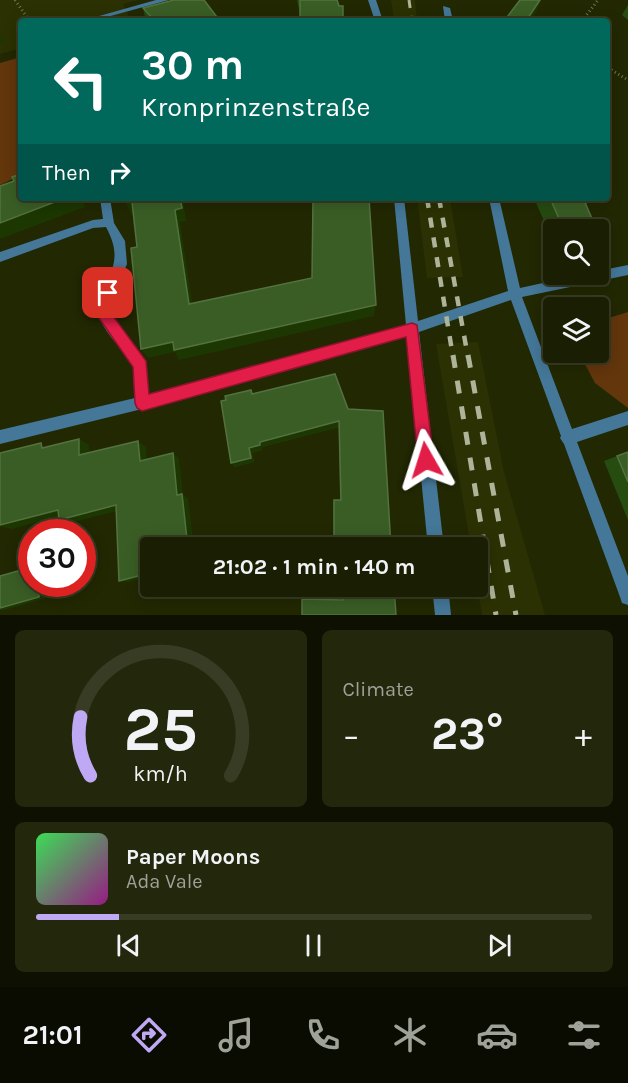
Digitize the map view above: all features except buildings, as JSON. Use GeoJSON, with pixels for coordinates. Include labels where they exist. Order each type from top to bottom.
{"type":"FeatureCollection","features":[{"type":"Feature","properties":{"kind":"street"},"geometry":{"type":"LineString","coordinates":[[96,18],[165,0]]}},
{"type":"Feature","properties":{"kind":"street"},"geometry":{"type":"LineString","coordinates":[[372,0],[379,18]]}},
{"type":"Feature","properties":{"kind":"street"},"geometry":{"type":"LineString","coordinates":[[446,8],[448,18]]}},
{"type":"Feature","properties":{"kind":"street"},"geometry":{"type":"LineString","coordinates":[[105,201],[108,223],[119,241],[121,264],[108,293],[106,318],[141,366],[142,403]]}},
{"type":"Feature","properties":{"kind":"street"},"geometry":{"type":"LineString","coordinates":[[399,201],[434,537]]}},
{"type":"Feature","properties":{"kind":"street"},"geometry":{"type":"LineString","coordinates":[[495,201],[515,294],[628,597]]}},
{"type":"Feature","properties":{"kind":"street"},"geometry":{"type":"LineString","coordinates":[[0,257],[93,224],[108,223]]}},
{"type":"Feature","properties":{"kind":"street"},"geometry":{"type":"LineString","coordinates":[[0,437],[142,403],[412,329],[515,294],[628,270]]}},
{"type":"Feature","properties":{"kind":"street"},"geometry":{"type":"LineString","coordinates":[[567,438],[628,418]]}},
{"type":"Feature","properties":{"kind":"street"},"geometry":{"type":"LineString","coordinates":[[441,597],[443,615]]}},
{"type":"Feature","properties":{"kind":"path"},"geometry":{"type":"LineString","coordinates":[[15,0],[28,18]]}},
{"type":"Feature","properties":{"kind":"path"},"geometry":{"type":"LineString","coordinates":[[584,18],[598,0]]}},
{"type":"Feature","properties":{"kind":"path"},"geometry":{"type":"LineString","coordinates":[[610,69],[628,80]]}},
{"type":"Feature","properties":{"kind":"shaded area"},"geometry":{"type":"Polygon","coordinates":[[[0,0],[139,0],[123,4],[130,18],[18,18],[18,49],[0,54],[0,0]]]}},
{"type":"Feature","properties":{"kind":"shaded area"},"geometry":{"type":"Polygon","coordinates":[[[391,0],[415,0],[417,18],[394,18],[391,0]]]}},
{"type":"Feature","properties":{"kind":"shaded area"},"geometry":{"type":"Polygon","coordinates":[[[18,58],[18,176],[0,185],[0,63],[18,58]]]}},
{"type":"Feature","properties":{"kind":"shaded area"},"geometry":{"type":"Polygon","coordinates":[[[417,201],[450,201],[463,277],[427,278],[417,201]]]}},
{"type":"Feature","properties":{"kind":"shaded area"},"geometry":{"type":"Polygon","coordinates":[[[628,312],[628,408],[595,383],[584,363],[609,363],[609,318],[628,312]]]}},
{"type":"Feature","properties":{"kind":"shaded area"},"geometry":{"type":"Polygon","coordinates":[[[478,342],[504,472],[545,615],[482,615],[479,597],[488,597],[488,537],[469,537],[436,344],[478,342]]]}},
{"type":"Feature","properties":{"kind":"railway"},"geometry":{"type":"LineString","coordinates":[[409,0],[412,18]]}},
{"type":"Feature","properties":{"kind":"railway"},"geometry":{"type":"LineString","coordinates":[[427,201],[453,357]]}},
{"type":"Feature","properties":{"kind":"railway"},"geometry":{"type":"LineString","coordinates":[[440,201],[468,357]]}},
{"type":"Feature","properties":{"kind":"railway"},"geometry":{"type":"LineString","coordinates":[[453,355],[496,615]]}},
{"type":"Feature","properties":{"kind":"railway"},"geometry":{"type":"LineString","coordinates":[[468,355],[516,615]]}},
{"type":"Feature","properties":{"kind":"route"},"geometry":{"type":"LineString","coordinates":[[108,293],[106,318],[141,366],[142,403],[412,329],[426,460]]}}]}
